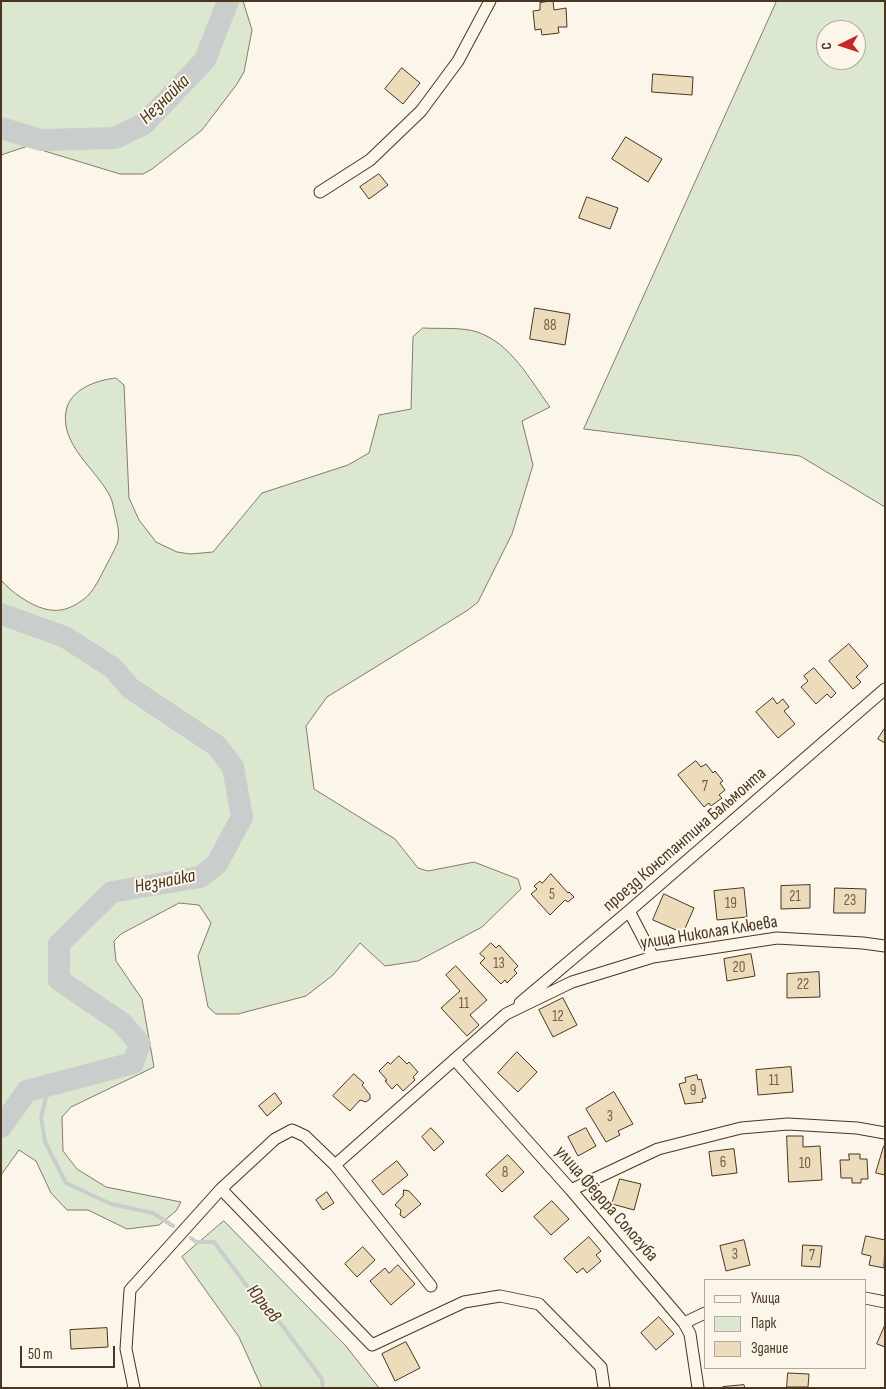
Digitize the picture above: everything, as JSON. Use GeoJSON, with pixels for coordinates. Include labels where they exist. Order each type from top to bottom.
{"type":"FeatureCollection","features":[{"type":"Feature","properties":{"kind":"street"},"geometry":{"type":"LineString","coordinates":[[320,192],[370,160],[421,111],[458,61],[490,1]]}},
{"type":"Feature","properties":{"kind":"street","name":"проезд Константина Бальмонта"},"geometry":{"type":"LineString","coordinates":[[506,1014],[630,911],[885,689]]}},
{"type":"Feature","properties":{"kind":"street"},"geometry":{"type":"LineString","coordinates":[[630,911],[652,957]]}},
{"type":"Feature","properties":{"kind":"street","name":"улица Николая Клюева"},"geometry":{"type":"LineString","coordinates":[[335,1165],[506,1014],[572,982],[652,957],[777,938],[885,946]]}},
{"type":"Feature","properties":{"kind":"street","name":"улица Фёдора Сологуба"},"geometry":{"type":"LineString","coordinates":[[455,1060],[571,1190],[684,1323],[690,1334],[698,1388]]}},
{"type":"Feature","properties":{"kind":"street"},"geometry":{"type":"LineString","coordinates":[[571,1190],[658,1149],[741,1128],[788,1124],[857,1128],[885,1133]]}},
{"type":"Feature","properties":{"kind":"street"},"geometry":{"type":"LineString","coordinates":[[134,1388],[126,1349],[130,1290],[221,1189],[275,1139],[292,1130],[306,1136],[335,1165],[431,1286]]}},
{"type":"Feature","properties":{"kind":"street"},"geometry":{"type":"LineString","coordinates":[[221,1189],[372,1344],[464,1302],[500,1296],[539,1304],[601,1367],[604,1388]]}},
{"type":"Feature","properties":{"kind":"street"},"geometry":{"type":"LineString","coordinates":[[866,1298],[885,1302]]}},
{"type":"Feature","properties":{"kind":"street"},"geometry":{"type":"LineString","coordinates":[[684,1323],[704,1313]]}},
{"type":"Feature","properties":{"kind":"green space"},"geometry":{"type":"Polygon","coordinates":[[[1,1],[243,1],[252,30],[244,72],[202,130],[143,174],[120,174],[28,146],[1,155],[1,1]]]}},
{"type":"Feature","properties":{"kind":"green space"},"geometry":{"type":"Polygon","coordinates":[[[777,1],[885,1],[885,507],[800,456],[584,429],[777,1]]]}},
{"type":"Feature","properties":{"kind":"green space"},"geometry":{"type":"Polygon","coordinates":[[[423,328],[465,329],[489,337],[510,353],[550,407],[522,421],[533,465],[512,534],[478,602],[327,697],[306,726],[314,789],[395,839],[418,868],[428,871],[474,862],[518,879],[521,889],[482,927],[418,961],[385,966],[360,943],[333,975],[306,996],[238,1014],[216,1014],[208,1007],[198,956],[211,923],[199,905],[179,903],[121,934],[114,941],[116,961],[142,999],[154,1067],[71,1107],[62,1117],[63,1151],[77,1169],[106,1187],[181,1202],[176,1211],[159,1225],[127,1229],[88,1210],[67,1210],[51,1193],[36,1161],[19,1150],[1,1175],[1,580],[15,593],[33,604],[51,610],[66,609],[88,596],[100,578],[117,544],[118,528],[110,496],[80,456],[68,435],[66,411],[69,403],[79,391],[101,381],[116,378],[124,385],[129,498],[139,520],[156,542],[177,552],[190,554],[213,552],[262,493],[348,465],[369,453],[379,415],[411,409],[413,337],[423,328]]]}},
{"type":"Feature","properties":{"kind":"green space"},"geometry":{"type":"Polygon","coordinates":[[[224,1221],[345,1345],[379,1388],[262,1388],[239,1337],[182,1257],[224,1221]]]}},
{"type":"Feature","properties":{"kind":"building"},"geometry":{"type":"Polygon","coordinates":[[[553,1],[554,10],[566,8],[567,27],[558,27],[559,33],[542,35],[541,29],[535,30],[533,11],[540,10],[540,3],[553,1]]]}},
{"type":"Feature","properties":{"kind":"building"},"geometry":{"type":"Polygon","coordinates":[[[402,68],[420,83],[403,104],[385,89],[402,68]]]}},
{"type":"Feature","properties":{"kind":"building"},"geometry":{"type":"Polygon","coordinates":[[[653,74],[693,77],[692,95],[652,92],[653,74]]]}},
{"type":"Feature","properties":{"kind":"building"},"geometry":{"type":"Polygon","coordinates":[[[626,137],[662,159],[648,182],[612,159],[626,137]]]}},
{"type":"Feature","properties":{"kind":"building"},"geometry":{"type":"Polygon","coordinates":[[[379,174],[388,185],[369,199],[360,187],[379,174]]]}},
{"type":"Feature","properties":{"kind":"building"},"geometry":{"type":"Polygon","coordinates":[[[587,197],[618,208],[610,229],[579,218],[587,197]]]}},
{"type":"Feature","properties":{"kind":"building"},"geometry":{"type":"Polygon","coordinates":[[[535,308],[570,314],[565,345],[530,339],[535,308]]]}},
{"type":"Feature","properties":{"kind":"building"},"geometry":{"type":"Polygon","coordinates":[[[849,644],[868,666],[856,677],[861,682],[853,689],[829,661],[849,644]]]}},
{"type":"Feature","properties":{"kind":"building"},"geometry":{"type":"Polygon","coordinates":[[[814,668],[836,693],[831,698],[827,694],[816,704],[801,687],[808,681],[804,676],[814,668]]]}},
{"type":"Feature","properties":{"kind":"building"},"geometry":{"type":"Polygon","coordinates":[[[773,698],[777,704],[783,699],[789,707],[784,711],[795,724],[778,738],[756,712],[773,698]]]}},
{"type":"Feature","properties":{"kind":"building"},"geometry":{"type":"Polygon","coordinates":[[[885,728],[885,743],[878,739],[885,728]]]}},
{"type":"Feature","properties":{"kind":"building"},"geometry":{"type":"Polygon","coordinates":[[[696,761],[701,767],[706,764],[723,781],[720,783],[725,790],[719,795],[722,798],[711,806],[709,803],[704,807],[678,775],[696,761]]]}},
{"type":"Feature","properties":{"kind":"building"},"geometry":{"type":"Polygon","coordinates":[[[551,874],[574,897],[568,902],[565,900],[550,915],[531,894],[537,889],[534,886],[540,881],[542,883],[551,874]]]}},
{"type":"Feature","properties":{"kind":"building"},"geometry":{"type":"Polygon","coordinates":[[[810,885],[810,908],[781,909],[781,886],[810,885]]]}},
{"type":"Feature","properties":{"kind":"building"},"geometry":{"type":"Polygon","coordinates":[[[744,888],[747,917],[717,920],[714,891],[744,888]]]}},
{"type":"Feature","properties":{"kind":"building"},"geometry":{"type":"Polygon","coordinates":[[[835,888],[866,889],[865,913],[834,913],[835,888]]]}},
{"type":"Feature","properties":{"kind":"building"},"geometry":{"type":"Polygon","coordinates":[[[664,894],[694,908],[683,933],[653,920],[664,894]]]}},
{"type":"Feature","properties":{"kind":"building"},"geometry":{"type":"Polygon","coordinates":[[[491,943],[496,948],[499,945],[518,966],[514,970],[517,973],[507,983],[505,980],[501,984],[480,963],[485,958],[480,954],[491,943]]]}},
{"type":"Feature","properties":{"kind":"building"},"geometry":{"type":"Polygon","coordinates":[[[751,954],[755,976],[727,981],[724,959],[751,954]]]}},
{"type":"Feature","properties":{"kind":"building"},"geometry":{"type":"Polygon","coordinates":[[[456,966],[487,1000],[470,1015],[479,1025],[467,1036],[441,1008],[460,991],[446,975],[456,966]]]}},
{"type":"Feature","properties":{"kind":"building"},"geometry":{"type":"Polygon","coordinates":[[[819,972],[820,997],[787,998],[787,974],[819,972]]]}},
{"type":"Feature","properties":{"kind":"building"},"geometry":{"type":"Polygon","coordinates":[[[563,998],[577,1025],[553,1037],[539,1010],[563,998]]]}},
{"type":"Feature","properties":{"kind":"building"},"geometry":{"type":"Polygon","coordinates":[[[517,1052],[537,1072],[518,1092],[498,1073],[517,1052]]]}},
{"type":"Feature","properties":{"kind":"building"},"geometry":{"type":"Polygon","coordinates":[[[399,1056],[407,1064],[409,1062],[418,1072],[413,1077],[415,1080],[403,1091],[397,1084],[392,1089],[379,1071],[388,1062],[390,1064],[399,1056]]]}},
{"type":"Feature","properties":{"kind":"building"},"geometry":{"type":"Polygon","coordinates":[[[791,1067],[793,1092],[758,1095],[756,1070],[791,1067]]]}},
{"type":"Feature","properties":{"kind":"building"},"geometry":{"type":"Polygon","coordinates":[[[354,1074],[364,1083],[362,1085],[370,1095],[370,1099],[366,1102],[360,1100],[350,1111],[333,1096],[354,1074]]]}},
{"type":"Feature","properties":{"kind":"building"},"geometry":{"type":"Polygon","coordinates":[[[697,1075],[698,1080],[701,1079],[706,1098],[702,1099],[703,1102],[685,1104],[679,1084],[686,1082],[685,1078],[697,1075]]]}},
{"type":"Feature","properties":{"kind":"building"},"geometry":{"type":"Polygon","coordinates":[[[614,1092],[633,1124],[618,1131],[620,1135],[606,1142],[586,1109],[614,1092]]]}},
{"type":"Feature","properties":{"kind":"building"},"geometry":{"type":"Polygon","coordinates":[[[275,1093],[282,1103],[267,1116],[259,1106],[275,1093]]]}},
{"type":"Feature","properties":{"kind":"building"},"geometry":{"type":"Polygon","coordinates":[[[431,1128],[444,1142],[434,1151],[422,1137],[431,1128]]]}},
{"type":"Feature","properties":{"kind":"building"},"geometry":{"type":"Polygon","coordinates":[[[586,1128],[596,1146],[578,1156],[568,1137],[586,1128]]]}},
{"type":"Feature","properties":{"kind":"building"},"geometry":{"type":"Polygon","coordinates":[[[787,1136],[803,1136],[803,1147],[820,1146],[822,1180],[789,1182],[787,1136]]]}},
{"type":"Feature","properties":{"kind":"building"},"geometry":{"type":"Polygon","coordinates":[[[885,1146],[885,1175],[876,1173],[885,1146]]]}},
{"type":"Feature","properties":{"kind":"building"},"geometry":{"type":"Polygon","coordinates":[[[734,1149],[737,1173],[712,1176],[709,1152],[734,1149]]]}},
{"type":"Feature","properties":{"kind":"building"},"geometry":{"type":"Polygon","coordinates":[[[849,1154],[860,1154],[860,1159],[867,1159],[868,1179],[861,1179],[861,1183],[852,1183],[852,1178],[841,1178],[840,1160],[849,1160],[849,1154]]]}},
{"type":"Feature","properties":{"kind":"building"},"geometry":{"type":"Polygon","coordinates":[[[508,1155],[524,1172],[502,1192],[486,1175],[508,1155]]]}},
{"type":"Feature","properties":{"kind":"building"},"geometry":{"type":"Polygon","coordinates":[[[397,1161],[408,1175],[383,1195],[372,1181],[397,1161]]]}},
{"type":"Feature","properties":{"kind":"building"},"geometry":{"type":"Polygon","coordinates":[[[620,1179],[641,1184],[634,1210],[612,1204],[620,1179]]]}},
{"type":"Feature","properties":{"kind":"building"},"geometry":{"type":"Polygon","coordinates":[[[404,1190],[409,1191],[421,1204],[404,1218],[400,1215],[401,1210],[395,1205],[403,1196],[404,1190]]]}},
{"type":"Feature","properties":{"kind":"building"},"geometry":{"type":"Polygon","coordinates":[[[327,1192],[334,1203],[323,1210],[316,1200],[327,1192]]]}},
{"type":"Feature","properties":{"kind":"building"},"geometry":{"type":"Polygon","coordinates":[[[552,1201],[569,1219],[551,1235],[534,1217],[552,1201]]]}},
{"type":"Feature","properties":{"kind":"building"},"geometry":{"type":"Polygon","coordinates":[[[866,1236],[885,1240],[884,1268],[869,1265],[871,1256],[862,1254],[866,1236]]]}},
{"type":"Feature","properties":{"kind":"building"},"geometry":{"type":"Polygon","coordinates":[[[589,1237],[601,1251],[596,1255],[601,1261],[587,1273],[583,1268],[577,1273],[564,1259],[589,1237]]]}},
{"type":"Feature","properties":{"kind":"building"},"geometry":{"type":"Polygon","coordinates":[[[744,1240],[750,1265],[726,1271],[720,1246],[744,1240]]]}},
{"type":"Feature","properties":{"kind":"building"},"geometry":{"type":"Polygon","coordinates":[[[803,1245],[822,1246],[820,1267],[802,1266],[803,1245]]]}},
{"type":"Feature","properties":{"kind":"building"},"geometry":{"type":"Polygon","coordinates":[[[363,1247],[375,1260],[357,1277],[345,1264],[363,1247]]]}},
{"type":"Feature","properties":{"kind":"building"},"geometry":{"type":"Polygon","coordinates":[[[398,1265],[415,1284],[391,1305],[370,1281],[385,1268],[389,1273],[398,1265]]]}},
{"type":"Feature","properties":{"kind":"building"},"geometry":{"type":"Polygon","coordinates":[[[659,1317],[674,1334],[656,1350],[641,1333],[659,1317]]]}},
{"type":"Feature","properties":{"kind":"building"},"geometry":{"type":"Polygon","coordinates":[[[885,1325],[885,1347],[877,1344],[885,1325]]]}},
{"type":"Feature","properties":{"kind":"building"},"geometry":{"type":"Polygon","coordinates":[[[107,1328],[108,1347],[71,1349],[70,1330],[107,1328]]]}},
{"type":"Feature","properties":{"kind":"building"},"geometry":{"type":"Polygon","coordinates":[[[406,1342],[420,1368],[395,1381],[382,1354],[406,1342]]]}},
{"type":"Feature","properties":{"kind":"building"},"geometry":{"type":"Polygon","coordinates":[[[788,1373],[809,1374],[808,1387],[787,1387],[788,1373]]]}},
{"type":"Feature","properties":{"kind":"building"},"geometry":{"type":"Polygon","coordinates":[[[744,1385],[745,1388],[723,1388],[723,1387],[744,1385]]]}},
{"type":"Feature","properties":{"kind":"waterway","name":"Незнайка"},"geometry":{"type":"LineString","coordinates":[[1,128],[41,140],[115,138],[144,124],[205,60],[228,1]]}},
{"type":"Feature","properties":{"kind":"waterway","name":"Незнайка"},"geometry":{"type":"LineString","coordinates":[[1,614],[65,637],[113,668],[130,688],[217,746],[233,767],[242,817],[217,864],[200,877],[112,892],[59,944],[59,980],[122,1023],[140,1044],[133,1063],[27,1091],[1,1127]]}},
{"type":"Feature","properties":{"kind":"waterway"},"geometry":{"type":"LineString","coordinates":[[49,1086],[41,1117],[45,1142],[66,1183],[111,1204],[153,1213],[173,1226]]}},
{"type":"Feature","properties":{"kind":"waterway","name":"Юрьев"},"geometry":{"type":"LineString","coordinates":[[191,1238],[196,1242],[214,1242],[247,1286],[281,1324],[322,1379],[323,1388]]}}]}
